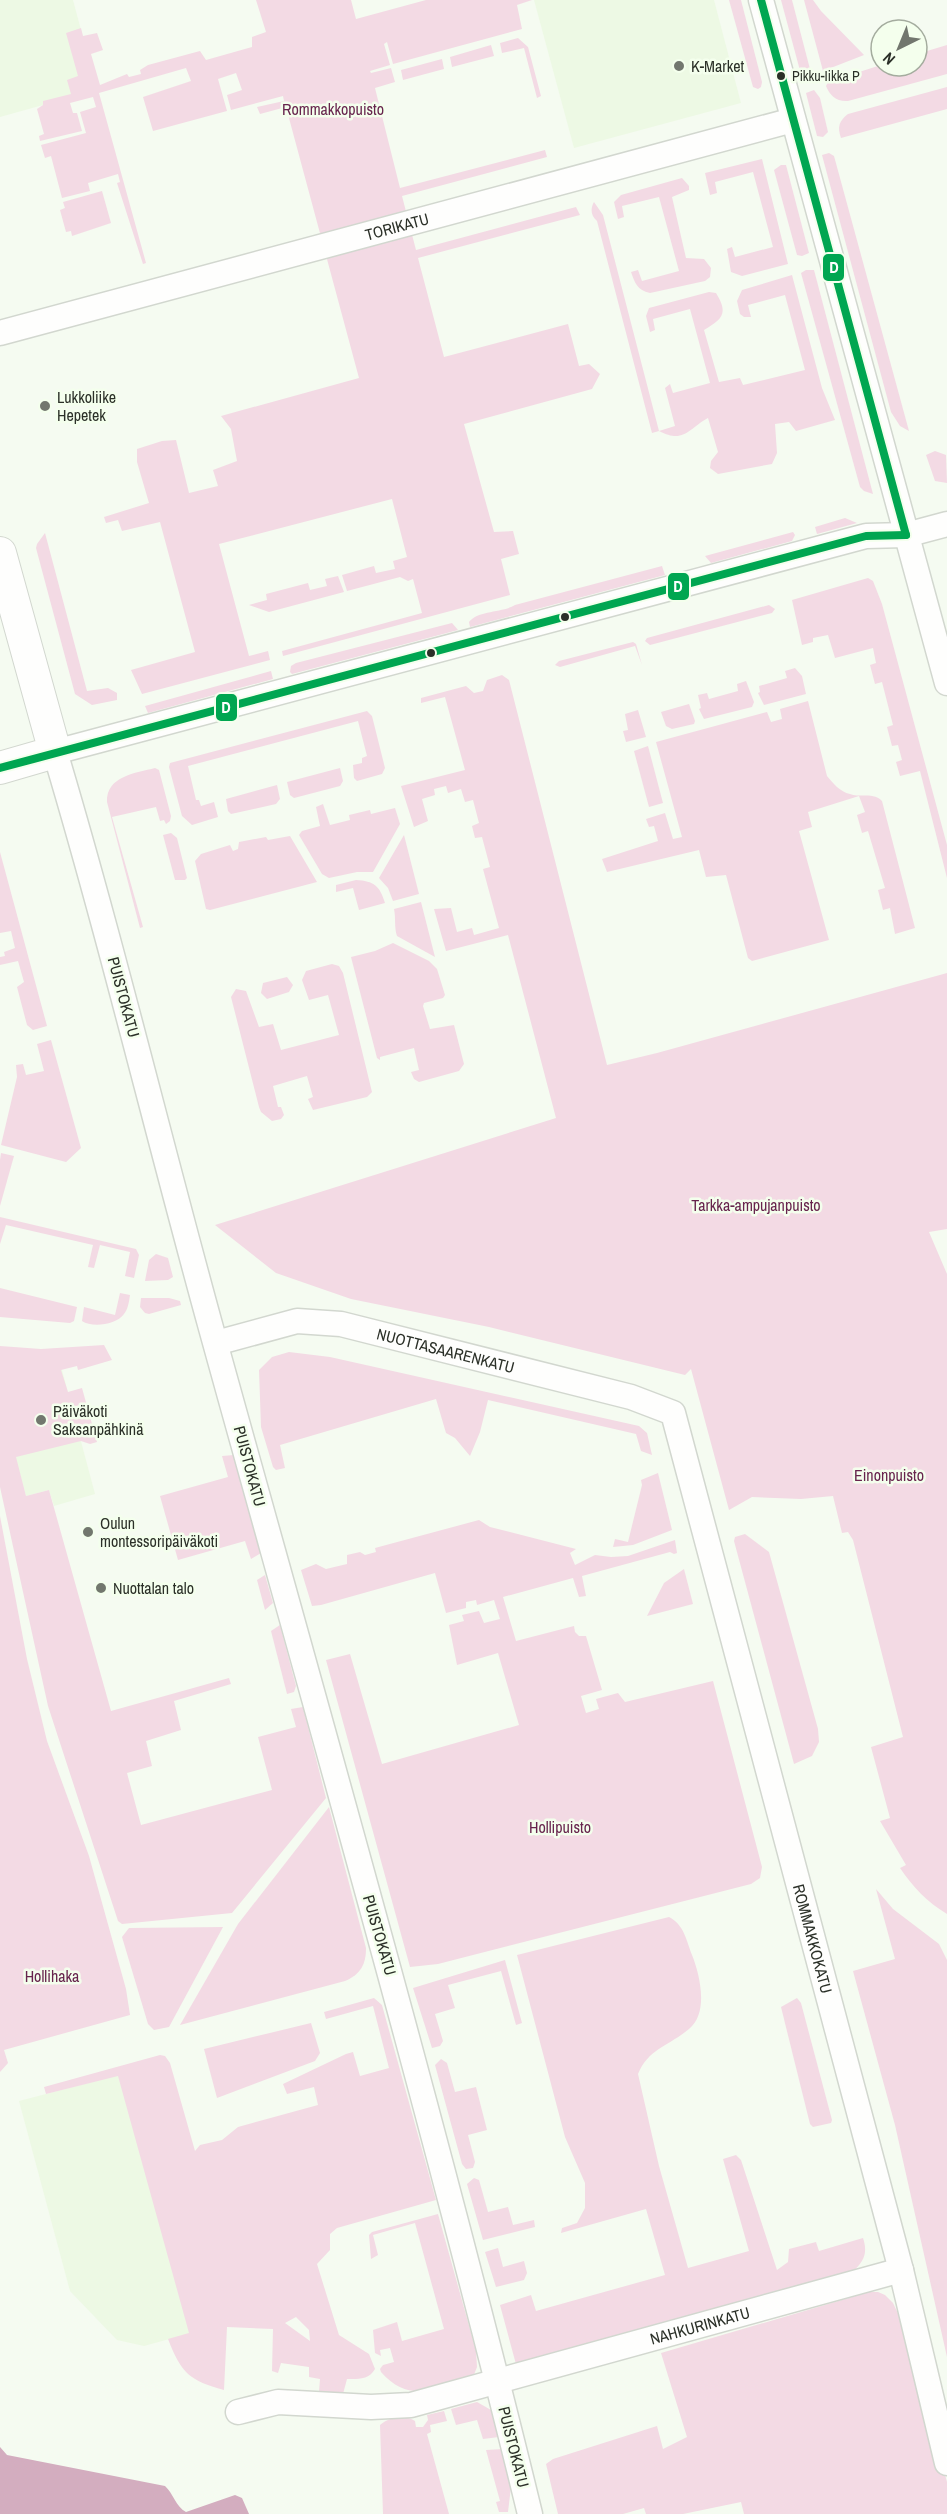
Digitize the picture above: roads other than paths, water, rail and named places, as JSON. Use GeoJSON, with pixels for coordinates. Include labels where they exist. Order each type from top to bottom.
{"type":"FeatureCollection","features":[{"type":"Feature","properties":{"kind":"main road","name":"PUISTOKATU"},"geometry":{"type":"LineString","coordinates":[[0,553],[55,752]]}},
{"type":"Feature","properties":{"kind":"main road"},"geometry":{"type":"LineString","coordinates":[[0,768],[55,752]]}},
{"type":"Feature","properties":{"kind":"street"},"geometry":{"type":"LineString","coordinates":[[761,0],[947,683]]}},
{"type":"Feature","properties":{"kind":"street","name":"TORIKATU"},"geometry":{"type":"LineString","coordinates":[[0,333],[793,120]]}},
{"type":"Feature","properties":{"kind":"street"},"geometry":{"type":"LineString","coordinates":[[55,752],[866,536],[906,535],[947,524]]}},
{"type":"Feature","properties":{"kind":"street","name":"PUISTOKATU"},"geometry":{"type":"LineString","coordinates":[[55,752],[128,1010],[216,1343],[394,1983],[498,2380],[530,2514]]}},
{"type":"Feature","properties":{"kind":"street","name":"NUOTTASAARENKATU"},"geometry":{"type":"LineString","coordinates":[[216,1343],[297,1321],[341,1324],[631,1398],[673,1413]]}},
{"type":"Feature","properties":{"kind":"street","name":"ROMMAKKOKATU"},"geometry":{"type":"LineString","coordinates":[[673,1413],[902,2270],[947,2463]]}},
{"type":"Feature","properties":{"kind":"street","name":"NAHKURINKATU"},"geometry":{"type":"LineString","coordinates":[[498,2380],[902,2270]]}},
{"type":"Feature","properties":{"kind":"street"},"geometry":{"type":"LineString","coordinates":[[238,2412],[278,2402],[371,2407],[411,2405],[498,2380]]}},
{"type":"Feature","properties":{"kind":"place","name":"K-Market"},"geometry":{"type":"Point","coordinates":[679,66]}},
{"type":"Feature","properties":{"kind":"place","name":"Pikku-Iikka P"},"geometry":{"type":"Point","coordinates":[781,76]}},
{"type":"Feature","properties":{"kind":"place","name":"Lukkoliike Hepetek"},"geometry":{"type":"Point","coordinates":[45,406]}},
{"type":"Feature","properties":{"kind":"place","name":"Päiväkoti Saksanpähkinä"},"geometry":{"type":"Point","coordinates":[41,1420]}},
{"type":"Feature","properties":{"kind":"place","name":"Oulun montessoripäiväkoti"},"geometry":{"type":"Point","coordinates":[88,1532]}},
{"type":"Feature","properties":{"kind":"place","name":"Nuottalan talo"},"geometry":{"type":"Point","coordinates":[101,1588]}},
{"type":"Feature","properties":{"kind":"park label","name":"Rommakkopuisto"},"geometry":{"type":"Point","coordinates":[333,109]}},
{"type":"Feature","properties":{"kind":"park label","name":"Tarkka-ampujanpuisto"},"geometry":{"type":"Point","coordinates":[756,1205]}},
{"type":"Feature","properties":{"kind":"park label","name":"Einonpuisto"},"geometry":{"type":"Point","coordinates":[889,1475]}},
{"type":"Feature","properties":{"kind":"park label","name":"Hollipuisto"},"geometry":{"type":"Point","coordinates":[560,1827]}},
{"type":"Feature","properties":{"kind":"park label","name":"Hollihaka"},"geometry":{"type":"Point","coordinates":[52,1976]}}]}
